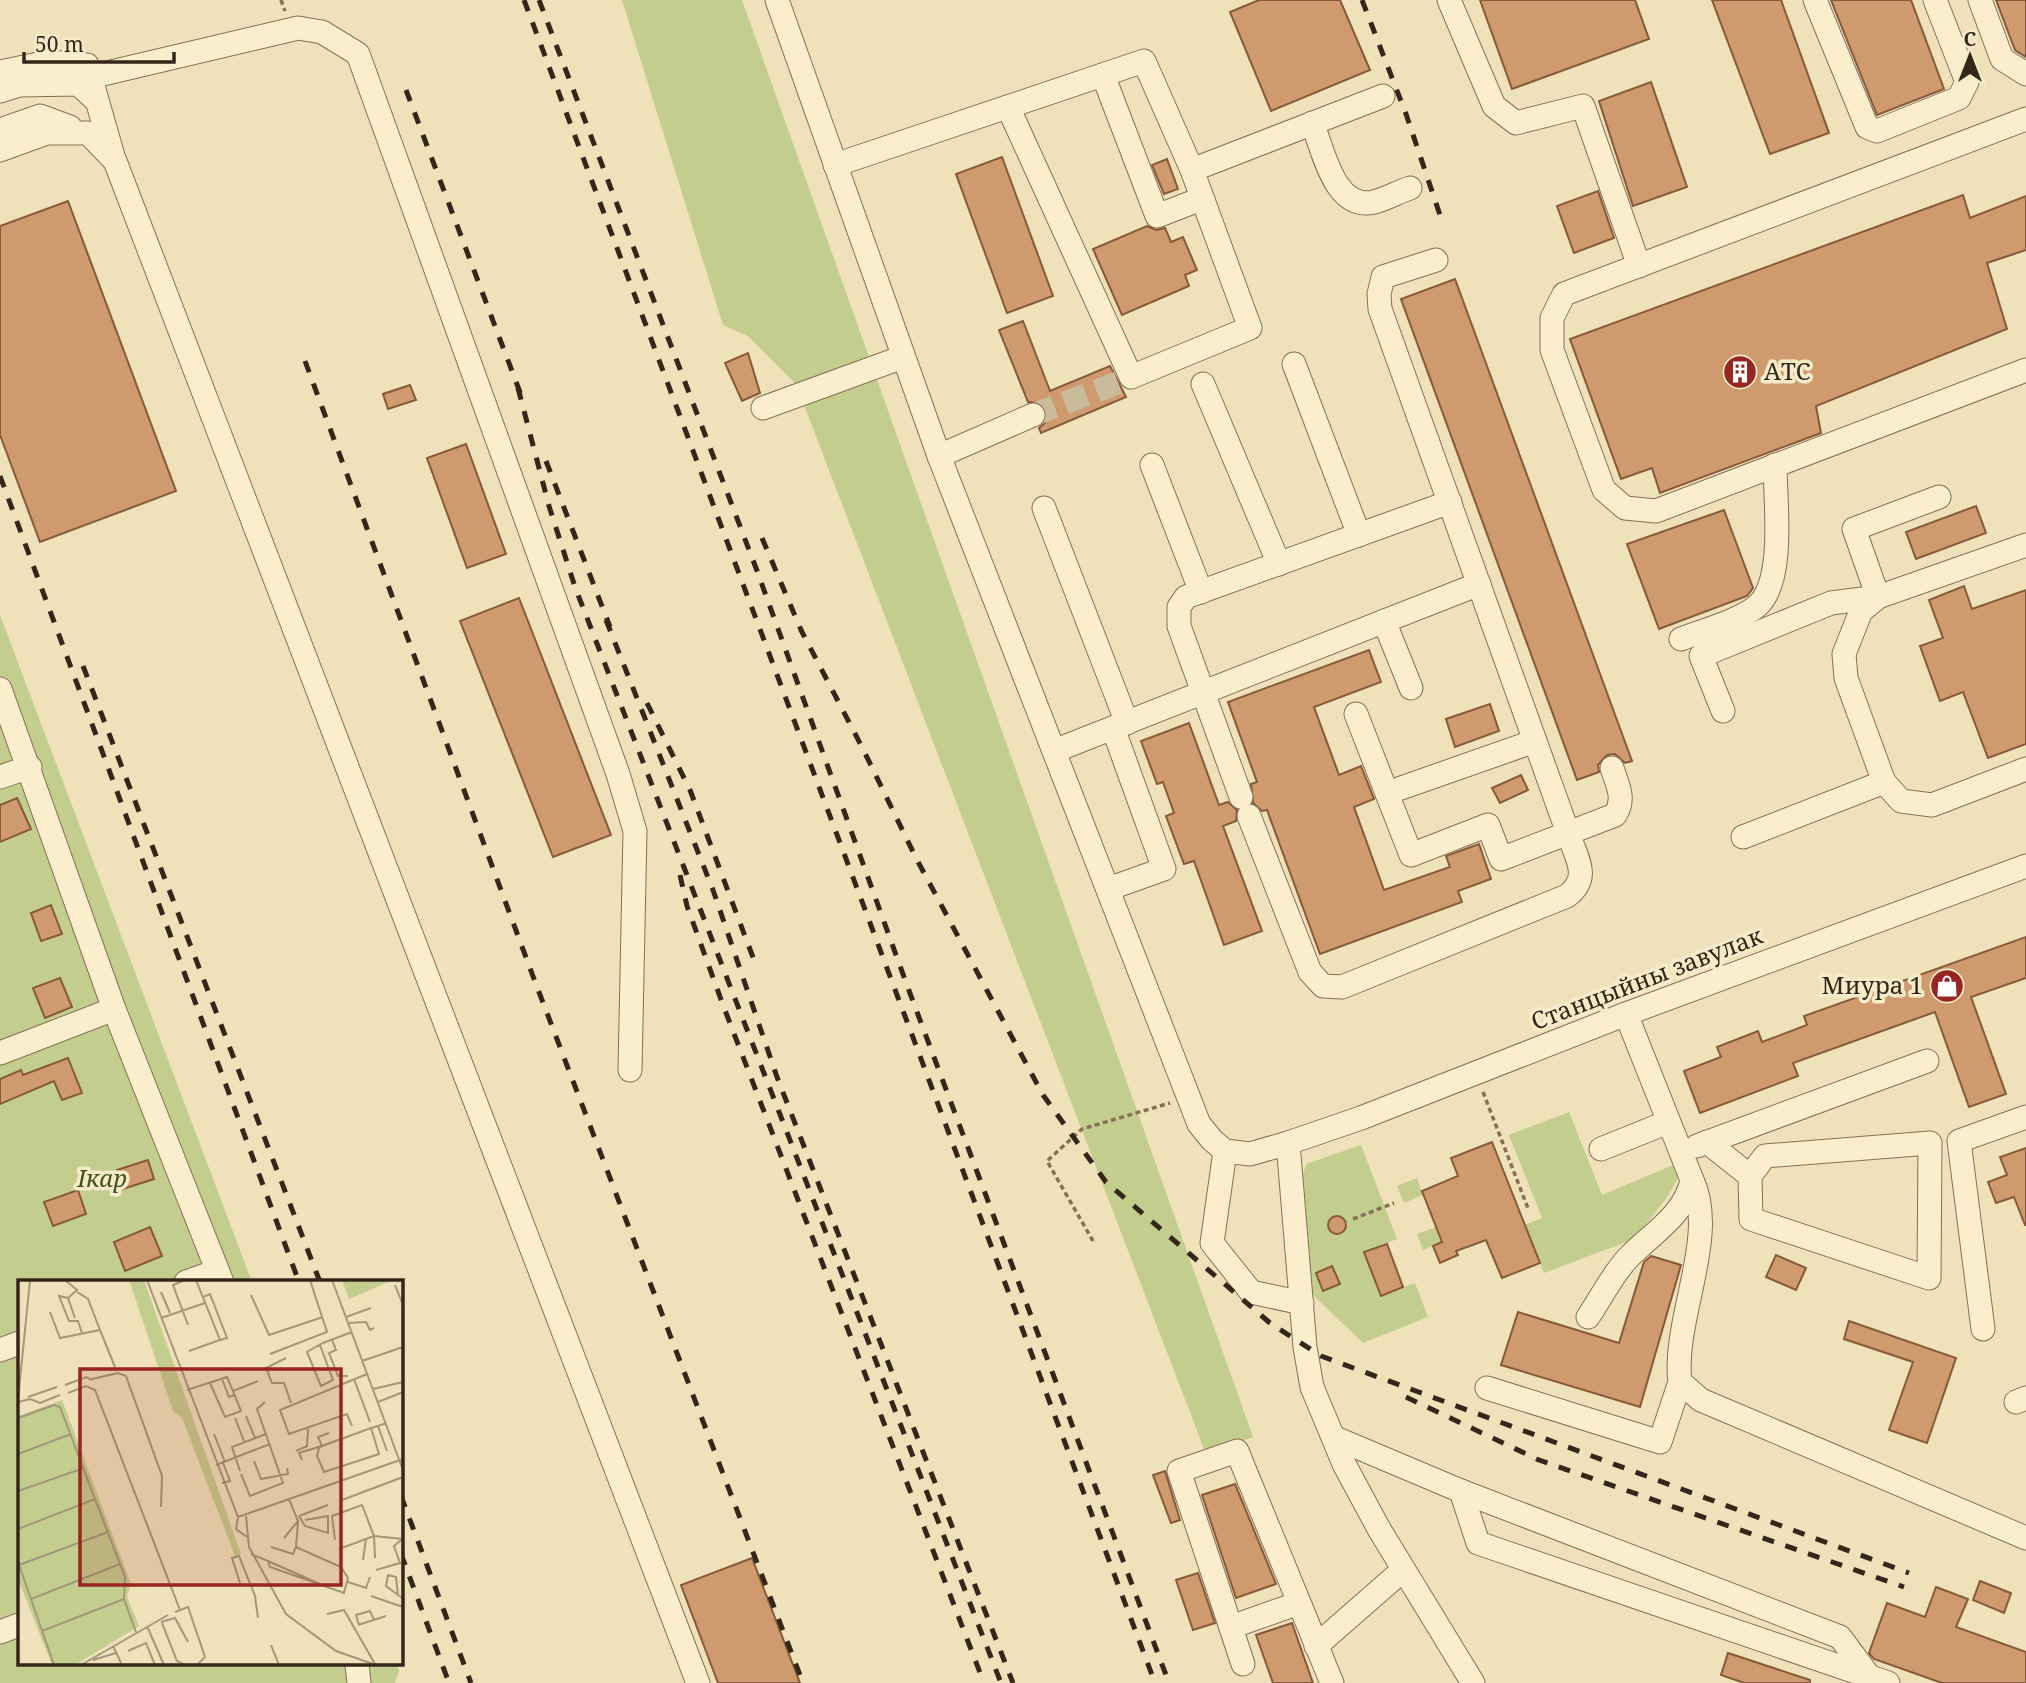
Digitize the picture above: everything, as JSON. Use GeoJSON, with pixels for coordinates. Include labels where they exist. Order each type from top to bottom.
{"type":"FeatureCollection","features":[{"type":"Feature","properties":{"kind":"street"},"geometry":{"type":"LineString","coordinates":[[776,0],[939,456],[1199,1124],[1225,1151],[1212,1243],[1251,1292],[1302,1303]]}},
{"type":"Feature","properties":{"kind":"street"},"geometry":{"type":"LineString","coordinates":[[1449,0],[1494,106],[1516,123],[1583,106],[1639,266]]}},
{"type":"Feature","properties":{"kind":"street"},"geometry":{"type":"LineString","coordinates":[[1815,0],[1867,127],[1877,131],[1959,99],[1967,82],[1936,0]]}},
{"type":"Feature","properties":{"kind":"street"},"geometry":{"type":"LineString","coordinates":[[1980,0],[2002,58],[2026,74]]}},
{"type":"Feature","properties":{"kind":"street"},"geometry":{"type":"LineString","coordinates":[[90,78],[298,28],[322,32],[358,54],[618,774],[635,831],[630,1070]]}},
{"type":"Feature","properties":{"kind":"street"},"geometry":{"type":"LineString","coordinates":[[835,165],[1144,61],[1192,170],[1250,328],[1125,379],[1008,107]]}},
{"type":"Feature","properties":{"kind":"street"},"geometry":{"type":"LineString","coordinates":[[0,72],[48,62],[87,65],[115,161],[698,1683]]}},
{"type":"Feature","properties":{"kind":"street"},"geometry":{"type":"LineString","coordinates":[[1103,75],[1157,216],[1201,199]]}},
{"type":"Feature","properties":{"kind":"street"},"geometry":{"type":"LineString","coordinates":[[0,91],[19,85],[78,84],[97,101]]}},
{"type":"Feature","properties":{"kind":"street"},"geometry":{"type":"LineString","coordinates":[[1192,170],[1383,96]]}},
{"type":"Feature","properties":{"kind":"street"},"geometry":{"type":"LineString","coordinates":[[0,130],[40,117],[88,133],[115,161]]}},
{"type":"Feature","properties":{"kind":"street"},"geometry":{"type":"LineString","coordinates":[[2026,119],[1564,294],[1552,318],[1552,350],[1604,490],[1625,508],[1656,511],[2026,370]]}},
{"type":"Feature","properties":{"kind":"street"},"geometry":{"type":"LineString","coordinates":[[1312,123],[1339,189],[1351,201],[1372,203],[1410,188]]}},
{"type":"Feature","properties":{"kind":"street"},"geometry":{"type":"LineString","coordinates":[[0,150],[47,133],[88,133]]}},
{"type":"Feature","properties":{"kind":"street"},"geometry":{"type":"LineString","coordinates":[[1436,260],[1383,277],[1378,294],[1380,309],[1450,502],[1583,877],[1579,887],[1567,896],[1342,987],[1323,986],[1310,972],[1202,694],[1179,626],[1179,607],[1186,597],[1450,502]]}},
{"type":"Feature","properties":{"kind":"street"},"geometry":{"type":"LineString","coordinates":[[764,408],[903,357]]}},
{"type":"Feature","properties":{"kind":"street"},"geometry":{"type":"LineString","coordinates":[[1294,364],[1359,535]]}},
{"type":"Feature","properties":{"kind":"street"},"geometry":{"type":"LineString","coordinates":[[1203,384],[1279,564]]}},
{"type":"Feature","properties":{"kind":"street"},"geometry":{"type":"LineString","coordinates":[[939,456],[1033,415]]}},
{"type":"Feature","properties":{"kind":"street"},"geometry":{"type":"LineString","coordinates":[[1152,465],[1201,592]]}},
{"type":"Feature","properties":{"kind":"street"},"geometry":{"type":"LineString","coordinates":[[1681,639],[1755,608],[1768,596],[1775,570],[1774,465]]}},
{"type":"Feature","properties":{"kind":"street"},"geometry":{"type":"LineString","coordinates":[[1878,597],[1854,528],[1939,496]]}},
{"type":"Feature","properties":{"kind":"street"},"geometry":{"type":"LineString","coordinates":[[1044,508],[1120,726],[1164,869],[1108,889]]}},
{"type":"Feature","properties":{"kind":"street"},"geometry":{"type":"LineString","coordinates":[[1723,711],[1701,656],[1831,603],[1878,597],[2026,545]]}},
{"type":"Feature","properties":{"kind":"street"},"geometry":{"type":"LineString","coordinates":[[1054,751],[1479,584]]}},
{"type":"Feature","properties":{"kind":"street"},"geometry":{"type":"LineString","coordinates":[[1878,597],[1861,611],[1844,654],[1846,678],[1884,782],[1901,801],[1932,805],[2026,769]]}},
{"type":"Feature","properties":{"kind":"street"},"geometry":{"type":"LineString","coordinates":[[1384,621],[1411,688]]}},
{"type":"Feature","properties":{"kind":"street"},"geometry":{"type":"LineString","coordinates":[[0,689],[114,1009],[220,1276],[197,1280]]}},
{"type":"Feature","properties":{"kind":"street"},"geometry":{"type":"LineString","coordinates":[[1356,714],[1411,855],[1488,825],[1501,859],[1615,815],[1620,808],[1621,795],[1612,768]]}},
{"type":"Feature","properties":{"kind":"street"},"geometry":{"type":"LineString","coordinates":[[1387,793],[1535,741]]}},
{"type":"Feature","properties":{"kind":"street"},"geometry":{"type":"LineString","coordinates":[[0,777],[30,767]]}},
{"type":"Feature","properties":{"kind":"street"},"geometry":{"type":"LineString","coordinates":[[1743,837],[1884,782]]}},
{"type":"Feature","properties":{"kind":"street","name":"Станцыйны завулак"},"geometry":{"type":"LineString","coordinates":[[1225,1151],[1250,1154],[1289,1143],[1476,1074],[1626,1013],[2026,866]]}},
{"type":"Feature","properties":{"kind":"street"},"geometry":{"type":"LineString","coordinates":[[0,1053],[114,1009]]}},
{"type":"Feature","properties":{"kind":"street"},"geometry":{"type":"LineString","coordinates":[[1487,1388],[1660,1441],[1680,1382],[1677,1361],[1700,1218],[1699,1194],[1626,1013]]}},
{"type":"Feature","properties":{"kind":"street"},"geometry":{"type":"LineString","coordinates":[[1680,1152],[1927,1061]]}},
{"type":"Feature","properties":{"kind":"street"},"geometry":{"type":"LineString","coordinates":[[1983,1329],[1959,1141],[2026,1117]]}},
{"type":"Feature","properties":{"kind":"street"},"geometry":{"type":"LineString","coordinates":[[1601,1149],[1668,1122]]}},
{"type":"Feature","properties":{"kind":"street"},"geometry":{"type":"LineString","coordinates":[[1707,1142],[1750,1176]]}},
{"type":"Feature","properties":{"kind":"street"},"geometry":{"type":"LineString","coordinates":[[1289,1143],[1312,1387],[1378,1530],[1473,1683]]}},
{"type":"Feature","properties":{"kind":"street"},"geometry":{"type":"LineString","coordinates":[[1930,1143],[1929,1278],[1751,1219],[1750,1176],[1765,1156],[1930,1143]]}},
{"type":"Feature","properties":{"kind":"street"},"geometry":{"type":"LineString","coordinates":[[1588,1317],[1626,1260],[1665,1226],[1689,1193],[1692,1180]]}},
{"type":"Feature","properties":{"kind":"street"},"geometry":{"type":"LineString","coordinates":[[0,1350],[18,1343]]}},
{"type":"Feature","properties":{"kind":"street"},"geometry":{"type":"LineString","coordinates":[[1680,1382],[1701,1400],[2026,1538]]}},
{"type":"Feature","properties":{"kind":"street"},"geometry":{"type":"LineString","coordinates":[[1333,1437],[1461,1490],[1840,1637],[1878,1680]]}},
{"type":"Feature","properties":{"kind":"street"},"geometry":{"type":"LineString","coordinates":[[1243,1664],[1180,1471],[1237,1451],[1332,1683]]}},
{"type":"Feature","properties":{"kind":"street"},"geometry":{"type":"LineString","coordinates":[[1461,1490],[1478,1543],[1878,1680]]}},
{"type":"Feature","properties":{"kind":"street"},"geometry":{"type":"LineString","coordinates":[[1316,1646],[1403,1570]]}},
{"type":"Feature","properties":{"kind":"street"},"geometry":{"type":"LineString","coordinates":[[1231,1627],[1299,1603]]}},
{"type":"Feature","properties":{"kind":"street"},"geometry":{"type":"LineString","coordinates":[[0,1632],[18,1625]]}},
{"type":"Feature","properties":{"kind":"path"},"geometry":{"type":"LineString","coordinates":[[1476,1074],[1529,1211]]}},
{"type":"Feature","properties":{"kind":"path"},"geometry":{"type":"LineString","coordinates":[[1093,1241],[1047,1161],[1082,1129],[1189,1097]]}},
{"type":"Feature","properties":{"kind":"path"},"geometry":{"type":"LineString","coordinates":[[1353,1219],[1394,1203]]}},
{"type":"Feature","properties":{"kind":"green space"},"geometry":{"type":"Polygon","coordinates":[[[622,0],[742,0],[1253,1437],[1206,1454],[796,384],[748,336],[723,325],[622,0]]]}},
{"type":"Feature","properties":{"kind":"green space","name":"Ікар"},"geometry":{"type":"Polygon","coordinates":[[[0,615],[251,1280],[18,1280],[18,1666],[397,1666],[399,1671],[395,1683],[0,1683],[0,615]]]}},
{"type":"Feature","properties":{"kind":"green space"},"geometry":{"type":"Polygon","coordinates":[[[1569,1112],[1602,1195],[1690,1158],[1666,1199],[1634,1239],[1544,1273],[1524,1225],[1542,1218],[1509,1135],[1569,1112]]]}},
{"type":"Feature","properties":{"kind":"green space"},"geometry":{"type":"Polygon","coordinates":[[[1361,1145],[1397,1239],[1365,1252],[1382,1295],[1415,1283],[1428,1317],[1363,1343],[1310,1292],[1302,1178],[1306,1164],[1361,1145]]]}},
{"type":"Feature","properties":{"kind":"green space"},"geometry":{"type":"Polygon","coordinates":[[[1417,1178],[1423,1195],[1404,1203],[1397,1186],[1417,1178]]]}},
{"type":"Feature","properties":{"kind":"green space"},"geometry":{"type":"Polygon","coordinates":[[[1436,1227],[1442,1242],[1423,1250],[1417,1234],[1436,1227]]]}},
{"type":"Feature","properties":{"kind":"building"},"geometry":{"type":"Polygon","coordinates":[[[1259,0],[1340,0],[1370,70],[1271,111],[1230,12],[1259,0]]]}},
{"type":"Feature","properties":{"kind":"building"},"geometry":{"type":"Polygon","coordinates":[[[1480,0],[1635,0],[1649,39],[1512,89],[1480,0]]]}},
{"type":"Feature","properties":{"kind":"building"},"geometry":{"type":"Polygon","coordinates":[[[1712,0],[1781,0],[1829,133],[1770,154],[1712,0]]]}},
{"type":"Feature","properties":{"kind":"building"},"geometry":{"type":"Polygon","coordinates":[[[1831,0],[1911,0],[1944,89],[1877,115],[1831,0]]]}},
{"type":"Feature","properties":{"kind":"building"},"geometry":{"type":"Polygon","coordinates":[[[1996,0],[2026,0],[2026,57],[2015,50],[1996,0]]]}},
{"type":"Feature","properties":{"kind":"building"},"geometry":{"type":"Polygon","coordinates":[[[1651,82],[1687,187],[1633,206],[1599,101],[1651,82]]]}},
{"type":"Feature","properties":{"kind":"building"},"geometry":{"type":"Polygon","coordinates":[[[1002,157],[1053,296],[1007,313],[956,174],[1002,157]]]}},
{"type":"Feature","properties":{"kind":"building"},"geometry":{"type":"Polygon","coordinates":[[[1167,159],[1178,189],[1164,194],[1152,165],[1167,159]]]}},
{"type":"Feature","properties":{"kind":"building"},"geometry":{"type":"Polygon","coordinates":[[[1598,191],[1614,238],[1574,253],[1557,206],[1598,191]]]}},
{"type":"Feature","properties":{"kind":"building","name":"АТС"},"geometry":{"type":"Polygon","coordinates":[[[1963,195],[1970,218],[2026,196],[2026,250],[1987,263],[2007,329],[1816,406],[1821,433],[1660,493],[1652,468],[1621,479],[1570,339],[1963,195]]]}},
{"type":"Feature","properties":{"kind":"building"},"geometry":{"type":"Polygon","coordinates":[[[68,201],[176,491],[40,542],[0,435],[0,226],[68,201]]]}},
{"type":"Feature","properties":{"kind":"building"},"geometry":{"type":"Polygon","coordinates":[[[1147,226],[1156,230],[1165,228],[1171,242],[1183,237],[1197,270],[1185,275],[1189,286],[1122,315],[1093,249],[1147,226]]]}},
{"type":"Feature","properties":{"kind":"building"},"geometry":{"type":"Polygon","coordinates":[[[1455,279],[1632,761],[1625,763],[1615,754],[1607,755],[1598,765],[1599,772],[1577,780],[1401,299],[1455,279]]]}},
{"type":"Feature","properties":{"kind":"building"},"geometry":{"type":"Polygon","coordinates":[[[1023,321],[1050,391],[1110,366],[1126,397],[1041,433],[1039,428],[1045,423],[1046,410],[1041,403],[1028,402],[999,330],[1023,321]]]}},
{"type":"Feature","properties":{"kind":"building"},"geometry":{"type":"Polygon","coordinates":[[[748,353],[760,393],[742,401],[725,363],[748,353]]]}},
{"type":"Feature","properties":{"kind":"building"},"geometry":{"type":"Polygon","coordinates":[[[410,385],[416,400],[388,409],[383,394],[410,385]]]}},
{"type":"Feature","properties":{"kind":"building"},"geometry":{"type":"Polygon","coordinates":[[[466,444],[506,554],[467,568],[427,458],[466,444]]]}},
{"type":"Feature","properties":{"kind":"building"},"geometry":{"type":"Polygon","coordinates":[[[1976,506],[1986,533],[1916,559],[1906,532],[1976,506]]]}},
{"type":"Feature","properties":{"kind":"building"},"geometry":{"type":"Polygon","coordinates":[[[1724,510],[1753,588],[1747,596],[1659,629],[1627,544],[1724,510]]]}},
{"type":"Feature","properties":{"kind":"building"},"geometry":{"type":"Polygon","coordinates":[[[1964,586],[1972,609],[2026,590],[2026,744],[1988,758],[1963,692],[1940,701],[1920,646],[1943,638],[1929,600],[1964,586]]]}},
{"type":"Feature","properties":{"kind":"building"},"geometry":{"type":"Polygon","coordinates":[[[519,598],[611,835],[553,857],[460,621],[519,598]]]}},
{"type":"Feature","properties":{"kind":"building"},"geometry":{"type":"Polygon","coordinates":[[[1369,650],[1381,682],[1314,707],[1339,775],[1361,766],[1374,799],[1354,807],[1384,890],[1450,867],[1446,856],[1479,844],[1491,879],[1458,891],[1462,902],[1320,954],[1267,810],[1262,811],[1253,803],[1251,784],[1257,782],[1228,702],[1369,650]]]}},
{"type":"Feature","properties":{"kind":"building"},"geometry":{"type":"Polygon","coordinates":[[[1490,704],[1499,731],[1455,747],[1446,719],[1490,704]]]}},
{"type":"Feature","properties":{"kind":"building"},"geometry":{"type":"Polygon","coordinates":[[[1189,723],[1219,805],[1228,802],[1237,810],[1236,821],[1223,826],[1262,931],[1224,945],[1194,861],[1184,864],[1166,816],[1174,813],[1163,782],[1157,784],[1141,741],[1189,723]]]}},
{"type":"Feature","properties":{"kind":"building"},"geometry":{"type":"Polygon","coordinates":[[[1521,775],[1528,790],[1500,803],[1492,788],[1521,775]]]}},
{"type":"Feature","properties":{"kind":"building"},"geometry":{"type":"Polygon","coordinates":[[[17,798],[31,829],[0,842],[0,805],[17,798]]]}},
{"type":"Feature","properties":{"kind":"building"},"geometry":{"type":"Polygon","coordinates":[[[51,905],[62,934],[41,941],[31,913],[51,905]]]}},
{"type":"Feature","properties":{"kind":"building"},"geometry":{"type":"Polygon","coordinates":[[[2026,937],[2026,978],[1971,997],[2006,1094],[1969,1107],[1935,1012],[1793,1063],[1798,1076],[1700,1113],[1684,1071],[1721,1057],[1717,1047],[1758,1031],[1762,1042],[1807,1025],[1804,1016],[2026,937]]]}},
{"type":"Feature","properties":{"kind":"building"},"geometry":{"type":"Polygon","coordinates":[[[60,978],[72,1007],[45,1018],[33,988],[60,978]]]}},
{"type":"Feature","properties":{"kind":"building"},"geometry":{"type":"Polygon","coordinates":[[[68,1058],[82,1093],[62,1100],[54,1081],[0,1104],[0,1079],[21,1070],[23,1075],[68,1058]]]}},
{"type":"Feature","properties":{"kind":"building"},"geometry":{"type":"Polygon","coordinates":[[[1492,1142],[1540,1263],[1502,1278],[1486,1240],[1456,1251],[1458,1255],[1440,1263],[1433,1246],[1442,1242],[1422,1191],[1458,1176],[1451,1158],[1492,1142]]]}},
{"type":"Feature","properties":{"kind":"building"},"geometry":{"type":"Polygon","coordinates":[[[2026,1148],[2025,1225],[2014,1197],[1996,1203],[1988,1182],[2007,1175],[2000,1157],[2026,1148]]]}},
{"type":"Feature","properties":{"kind":"building"},"geometry":{"type":"Polygon","coordinates":[[[148,1160],[154,1179],[123,1189],[117,1170],[148,1160]]]}},
{"type":"Feature","properties":{"kind":"building"},"geometry":{"type":"Polygon","coordinates":[[[78,1190],[86,1214],[53,1226],[44,1202],[78,1190]]]}},
{"type":"Feature","properties":{"kind":"building"},"geometry":{"type":"Polygon","coordinates":[[[1337,1216],[1345,1221],[1346,1225],[1341,1233],[1337,1234],[1329,1229],[1328,1225],[1333,1217],[1337,1216]]]}},
{"type":"Feature","properties":{"kind":"building"},"geometry":{"type":"Polygon","coordinates":[[[150,1227],[162,1256],[125,1271],[114,1242],[150,1227]]]}},
{"type":"Feature","properties":{"kind":"building"},"geometry":{"type":"Polygon","coordinates":[[[1387,1244],[1403,1287],[1381,1296],[1364,1252],[1387,1244]]]}},
{"type":"Feature","properties":{"kind":"building"},"geometry":{"type":"Polygon","coordinates":[[[1776,1255],[1806,1268],[1796,1290],[1766,1277],[1776,1255]]]}},
{"type":"Feature","properties":{"kind":"building"},"geometry":{"type":"Polygon","coordinates":[[[1651,1256],[1681,1265],[1640,1407],[1501,1365],[1518,1312],[1619,1343],[1644,1262],[1651,1256]]]}},
{"type":"Feature","properties":{"kind":"building"},"geometry":{"type":"Polygon","coordinates":[[[1332,1266],[1340,1284],[1323,1291],[1316,1273],[1332,1266]]]}},
{"type":"Feature","properties":{"kind":"building"},"geometry":{"type":"Polygon","coordinates":[[[1849,1321],[1956,1358],[1927,1443],[1889,1430],[1913,1362],[1844,1339],[1849,1321]]]}},
{"type":"Feature","properties":{"kind":"building"},"geometry":{"type":"Polygon","coordinates":[[[1165,1471],[1180,1520],[1171,1523],[1153,1475],[1165,1471]]]}},
{"type":"Feature","properties":{"kind":"building"},"geometry":{"type":"Polygon","coordinates":[[[1235,1484],[1276,1584],[1236,1598],[1202,1495],[1235,1484]]]}},
{"type":"Feature","properties":{"kind":"building"},"geometry":{"type":"Polygon","coordinates":[[[752,1558],[800,1683],[718,1683],[681,1585],[752,1558]]]}},
{"type":"Feature","properties":{"kind":"building"},"geometry":{"type":"Polygon","coordinates":[[[1198,1573],[1215,1623],[1193,1630],[1176,1580],[1198,1573]]]}},
{"type":"Feature","properties":{"kind":"building"},"geometry":{"type":"Polygon","coordinates":[[[1980,1581],[2011,1593],[2004,1613],[1973,1600],[1980,1581]]]}},
{"type":"Feature","properties":{"kind":"building"},"geometry":{"type":"Polygon","coordinates":[[[1936,1587],[1968,1599],[1956,1627],[2026,1652],[2026,1683],[1942,1683],[1874,1659],[1869,1653],[1887,1603],[1925,1617],[1936,1587]]]}},
{"type":"Feature","properties":{"kind":"building"},"geometry":{"type":"Polygon","coordinates":[[[1292,1623],[1313,1683],[1273,1683],[1256,1635],[1292,1623]]]}},
{"type":"Feature","properties":{"kind":"building"},"geometry":{"type":"Polygon","coordinates":[[[1728,1653],[1810,1680],[1810,1683],[1744,1683],[1721,1675],[1728,1653]]]}},
{"type":"Feature","properties":{"kind":"tunnel"},"geometry":{"type":"LineString","coordinates":[[1033,415],[1120,382]]}},
{"type":"Feature","properties":{"kind":"railway"},"geometry":{"type":"LineString","coordinates":[[524,0],[1155,1683]]}},
{"type":"Feature","properties":{"kind":"railway"},"geometry":{"type":"LineString","coordinates":[[539,0],[756,568],[908,988],[1169,1683]]}},
{"type":"Feature","properties":{"kind":"railway"},"geometry":{"type":"LineString","coordinates":[[1362,0],[1406,114],[1442,221]]}},
{"type":"Feature","properties":{"kind":"railway"},"geometry":{"type":"LineString","coordinates":[[406,90],[521,395]]}},
{"type":"Feature","properties":{"kind":"railway"},"geometry":{"type":"LineString","coordinates":[[305,361],[534,979],[803,1683]]}},
{"type":"Feature","properties":{"kind":"railway"},"geometry":{"type":"LineString","coordinates":[[518,388],[549,506],[575,587],[1001,1683]]}},
{"type":"Feature","properties":{"kind":"railway"},"geometry":{"type":"LineString","coordinates":[[546,461],[610,627]]}},
{"type":"Feature","properties":{"kind":"railway"},"geometry":{"type":"LineString","coordinates":[[0,476],[298,1280]]}},
{"type":"Feature","properties":{"kind":"railway"},"geometry":{"type":"LineString","coordinates":[[762,538],[801,630],[916,858],[1043,1095],[1106,1182],[1270,1323],[1321,1356],[1909,1573]]}},
{"type":"Feature","properties":{"kind":"railway"},"geometry":{"type":"LineString","coordinates":[[606,620],[713,890],[777,1077],[1013,1683]]}},
{"type":"Feature","properties":{"kind":"railway"},"geometry":{"type":"LineString","coordinates":[[83,666],[319,1280]]}},
{"type":"Feature","properties":{"kind":"railway"},"geometry":{"type":"LineString","coordinates":[[647,703],[690,790],[754,960]]}},
{"type":"Feature","properties":{"kind":"railway"},"geometry":{"type":"LineString","coordinates":[[680,875],[687,906],[723,1005],[984,1683]]}},
{"type":"Feature","properties":{"kind":"railway"},"geometry":{"type":"LineString","coordinates":[[1406,1397],[1539,1460],[1904,1587]]}},
{"type":"Feature","properties":{"kind":"railway"},"geometry":{"type":"LineString","coordinates":[[402,1499],[471,1683]]}},
{"type":"Feature","properties":{"kind":"railway"},"geometry":{"type":"LineString","coordinates":[[402,1557],[449,1683]]}},
{"type":"Feature","properties":{"kind":"place","name":"АТС"},"geometry":{"type":"Point","coordinates":[1740,372]}},
{"type":"Feature","properties":{"kind":"place","name":"Миура 1"},"geometry":{"type":"Point","coordinates":[1947,986]}}]}
